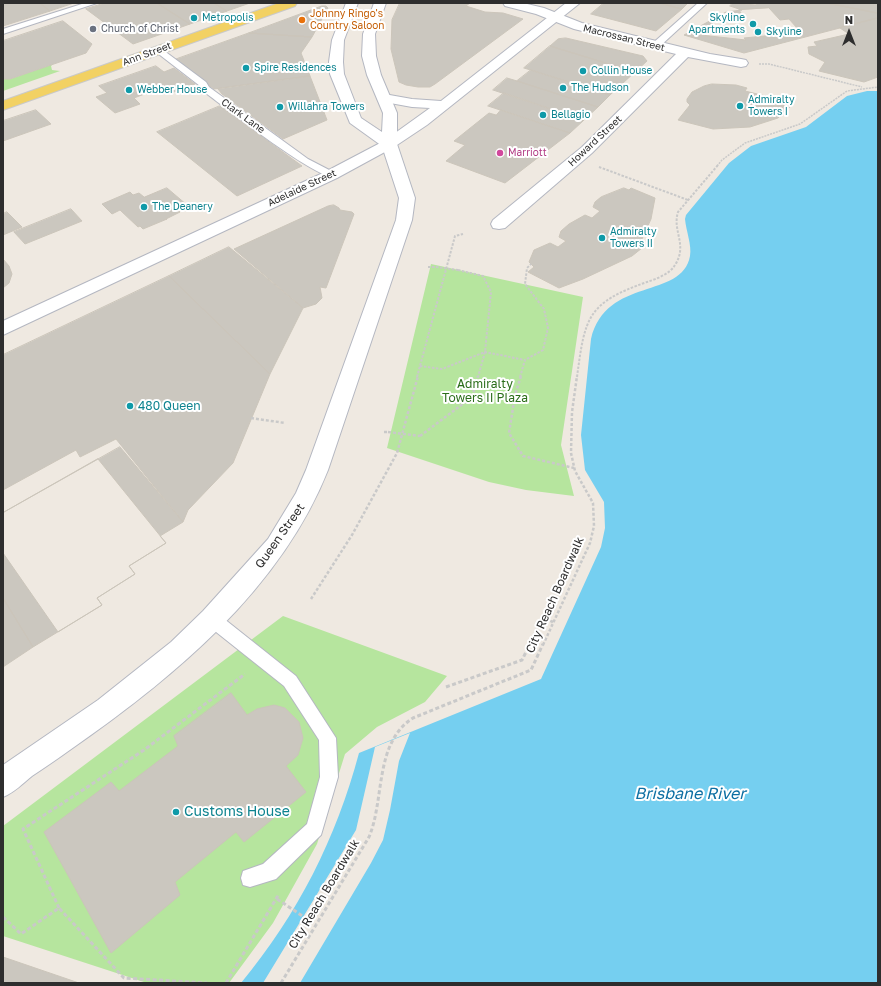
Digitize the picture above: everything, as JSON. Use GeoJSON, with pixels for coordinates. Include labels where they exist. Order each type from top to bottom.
{"type":"FeatureCollection","features":[{"type":"Feature","properties":{"kind":"main road","name":"Ann Street"},"geometry":{"type":"LineString","coordinates":[[3,106],[291,3]]}},
{"type":"Feature","properties":{"kind":"street"},"geometry":{"type":"LineString","coordinates":[[352,3],[338,40],[336,62],[337,74],[355,120],[389,144]]}},
{"type":"Feature","properties":{"kind":"street","name":"Queen Street"},"geometry":{"type":"LineString","coordinates":[[9,775],[64,739],[125,696],[180,650],[212,619],[276,546],[306,497],[317,470],[406,212],[406,193],[389,144],[391,117],[371,65],[368,45],[372,24],[380,3]]}},
{"type":"Feature","properties":{"kind":"street","name":"Macrossan Street"},"geometry":{"type":"LineString","coordinates":[[509,3],[540,11],[578,26],[685,52],[741,63]]}},
{"type":"Feature","properties":{"kind":"street","name":"Adelaide Street"},"geometry":{"type":"LineString","coordinates":[[3,329],[332,175],[389,144],[444,105],[574,3]]}},
{"type":"Feature","properties":{"kind":"street","name":"Howard Street"},"geometry":{"type":"LineString","coordinates":[[499,224],[588,150],[685,52]]}},
{"type":"Feature","properties":{"kind":"street"},"geometry":{"type":"LineString","coordinates":[[384,98],[405,102],[444,105]]}},
{"type":"Feature","properties":{"kind":"lane"},"geometry":{"type":"LineString","coordinates":[[3,32],[93,3]]}},
{"type":"Feature","properties":{"kind":"lane"},"geometry":{"type":"LineString","coordinates":[[656,45],[703,3]]}},
{"type":"Feature","properties":{"kind":"lane","name":"Clark Lane"},"geometry":{"type":"LineString","coordinates":[[159,50],[203,84],[206,89],[305,161],[332,175]]}},
{"type":"Feature","properties":{"kind":"lane"},"geometry":{"type":"LineString","coordinates":[[212,619],[290,681],[327,738],[328,777],[315,829],[270,872],[250,878]]}},
{"type":"Feature","properties":{"kind":"path"},"geometry":{"type":"LineString","coordinates":[[769,64],[864,88]]}},
{"type":"Feature","properties":{"kind":"path","name":"City Reach Boardwalk"},"geometry":{"type":"LineString","coordinates":[[281,983],[358,856],[369,835],[385,759],[393,740],[403,724],[413,718],[531,670],[590,543],[594,526],[593,503],[574,468],[571,441],[572,412],[584,326],[590,314],[611,296],[625,289],[649,282],[667,274],[673,269],[678,262],[682,250],[676,218],[678,212],[722,160],[745,143],[800,124],[846,91],[878,87]]}},
{"type":"Feature","properties":{"kind":"path"},"geometry":{"type":"LineString","coordinates":[[599,167],[688,200]]}},
{"type":"Feature","properties":{"kind":"path"},"geometry":{"type":"LineString","coordinates":[[311,599],[352,535],[396,453],[455,236],[463,234]]}},
{"type":"Feature","properties":{"kind":"path"},"geometry":{"type":"LineString","coordinates":[[420,366],[442,369],[485,352],[525,360],[543,350],[548,328],[544,309],[525,284],[526,268],[531,264]]}},
{"type":"Feature","properties":{"kind":"path"},"geometry":{"type":"LineString","coordinates":[[384,432],[420,436],[472,397],[485,352],[491,292],[484,276],[458,270],[428,267]]}},
{"type":"Feature","properties":{"kind":"path"},"geometry":{"type":"LineString","coordinates":[[525,360],[514,395],[509,433],[523,456],[574,468]]}},
{"type":"Feature","properties":{"kind":"path"},"geometry":{"type":"LineString","coordinates":[[251,418],[285,423]]}},
{"type":"Feature","properties":{"kind":"path"},"geometry":{"type":"LineString","coordinates":[[446,687],[522,660],[542,617],[553,622]]}},
{"type":"Feature","properties":{"kind":"path"},"geometry":{"type":"LineString","coordinates":[[207,983],[124,978],[59,908],[23,830],[144,750],[263,660]]}},
{"type":"Feature","properties":{"kind":"path"},"geometry":{"type":"LineString","coordinates":[[226,983],[280,891]]}},
{"type":"Feature","properties":{"kind":"path"},"geometry":{"type":"LineString","coordinates":[[277,898],[316,925]]}},
{"type":"Feature","properties":{"kind":"path"},"geometry":{"type":"LineString","coordinates":[[3,917],[21,934],[59,908]]}},
{"type":"Feature","properties":{"kind":"green space"},"geometry":{"type":"Polygon","coordinates":[[[53,64],[51,66],[52,70],[60,71],[3,91],[3,79],[10,79],[53,64]]]}},
{"type":"Feature","properties":{"kind":"green space","name":"Admiralty Towers II Plaza"},"geometry":{"type":"Polygon","coordinates":[[[431,264],[583,297],[561,445],[574,496],[526,490],[489,482],[387,448],[431,264]]]}},
{"type":"Feature","properties":{"kind":"green space"},"geometry":{"type":"Polygon","coordinates":[[[283,616],[447,676],[425,702],[377,727],[345,754],[317,844],[273,923],[229,983],[147,983],[3,936],[3,826],[283,616]]]}},
{"type":"Feature","properties":{"kind":"water","name":"Brisbane River"},"geometry":{"type":"Polygon","coordinates":[[[867,91],[878,91],[878,983],[241,983],[280,930],[313,874],[339,816],[359,753],[541,679],[601,547],[605,528],[604,502],[585,470],[581,435],[591,339],[599,319],[612,306],[627,297],[673,279],[684,270],[690,256],[690,243],[685,219],[686,215],[729,163],[751,146],[806,127],[847,96],[867,91]]]}},
{"type":"Feature","properties":{"kind":"pier"},"geometry":{"type":"Polygon","coordinates":[[[410,733],[399,761],[383,840],[371,863],[300,983],[263,983],[356,830],[375,747],[410,733]]]}},
{"type":"Feature","properties":{"kind":"building"},"geometry":{"type":"Polygon","coordinates":[[[3,3],[40,3],[50,11],[3,26],[3,3]]]}},
{"type":"Feature","properties":{"kind":"building"},"geometry":{"type":"Polygon","coordinates":[[[40,3],[74,3],[50,11],[40,3]]]}},
{"type":"Feature","properties":{"kind":"building"},"geometry":{"type":"Polygon","coordinates":[[[105,3],[157,3],[190,24],[133,44],[86,9],[105,3]]]}},
{"type":"Feature","properties":{"kind":"building","name":"Metropolis"},"geometry":{"type":"Polygon","coordinates":[[[157,3],[214,3],[227,11],[190,24],[157,3]]]}},
{"type":"Feature","properties":{"kind":"building"},"geometry":{"type":"Polygon","coordinates":[[[214,3],[250,3],[227,11],[214,3]]]}},
{"type":"Feature","properties":{"kind":"building"},"geometry":{"type":"Polygon","coordinates":[[[400,3],[470,3],[466,6],[485,12],[503,13],[523,19],[435,84],[430,87],[418,87],[399,82],[391,49],[392,20],[400,3]]]}},
{"type":"Feature","properties":{"kind":"building"},"geometry":{"type":"Polygon","coordinates":[[[604,3],[660,3],[682,9],[656,31],[591,14],[604,3]]]}},
{"type":"Feature","properties":{"kind":"building"},"geometry":{"type":"Polygon","coordinates":[[[660,3],[688,3],[682,9],[660,3]]]}},
{"type":"Feature","properties":{"kind":"building","name":"Skyline"},"geometry":{"type":"Polygon","coordinates":[[[733,3],[756,5],[757,3],[827,3],[878,13],[878,18],[744,53],[684,35],[726,12],[742,10],[730,6],[733,3]]]}},
{"type":"Feature","properties":{"kind":"building"},"geometry":{"type":"Polygon","coordinates":[[[827,3],[878,3],[878,13],[827,3]]]}},
{"type":"Feature","properties":{"kind":"building","name":"Johnny Ringo's Country Saloon"},"geometry":{"type":"Polygon","coordinates":[[[322,6],[326,6],[328,8],[312,37],[249,33],[322,6]]]}},
{"type":"Feature","properties":{"kind":"building","name":"Skyline Apartments"},"geometry":{"type":"Polygon","coordinates":[[[769,8],[780,20],[789,19],[797,28],[790,29],[794,33],[744,38],[746,40],[701,35],[721,15],[741,13],[739,10],[769,8]]]}},
{"type":"Feature","properties":{"kind":"building"},"geometry":{"type":"Polygon","coordinates":[[[878,18],[878,77],[864,82],[819,71],[825,62],[809,54],[808,47],[817,46],[814,42],[849,34],[840,28],[878,18]]]}},
{"type":"Feature","properties":{"kind":"building"},"geometry":{"type":"Polygon","coordinates":[[[63,21],[92,44],[86,53],[10,79],[3,79],[3,41],[63,21]]]}},
{"type":"Feature","properties":{"kind":"building","name":"Spire Residences"},"geometry":{"type":"Polygon","coordinates":[[[249,33],[312,37],[301,53],[310,76],[214,89],[174,60],[249,33]]]}},
{"type":"Feature","properties":{"kind":"building"},"geometry":{"type":"Polygon","coordinates":[[[566,38],[643,56],[647,61],[635,72],[550,46],[558,39],[566,38]]]}},
{"type":"Feature","properties":{"kind":"building","name":"Collin House"},"geometry":{"type":"Polygon","coordinates":[[[550,46],[635,72],[610,95],[524,68],[550,46]]]}},
{"type":"Feature","properties":{"kind":"building","name":"Webber House"},"geometry":{"type":"Polygon","coordinates":[[[156,66],[164,72],[174,68],[195,84],[171,93],[163,87],[134,98],[140,104],[115,113],[96,97],[107,93],[99,86],[156,66]]]}},
{"type":"Feature","properties":{"kind":"building","name":"The Hudson"},"geometry":{"type":"Polygon","coordinates":[[[531,70],[610,95],[598,107],[517,81],[531,70]]]}},
{"type":"Feature","properties":{"kind":"building","name":"Willahra Towers"},"geometry":{"type":"Polygon","coordinates":[[[310,76],[327,120],[283,139],[222,94],[218,89],[310,76]]]}},
{"type":"Feature","properties":{"kind":"building"},"geometry":{"type":"Polygon","coordinates":[[[507,78],[598,107],[584,120],[493,90],[507,78]]]}},
{"type":"Feature","properties":{"kind":"building","name":"Admiralty Towers I"},"geometry":{"type":"Polygon","coordinates":[[[712,84],[736,85],[747,88],[745,91],[790,102],[791,106],[778,118],[750,127],[713,129],[678,120],[690,105],[687,102],[687,99],[692,92],[712,84]]]}},
{"type":"Feature","properties":{"kind":"building","name":"Bellagio"},"geometry":{"type":"Polygon","coordinates":[[[504,93],[584,120],[570,133],[488,106],[504,93]]]}},
{"type":"Feature","properties":{"kind":"building"},"geometry":{"type":"Polygon","coordinates":[[[220,106],[302,166],[237,196],[157,132],[220,106]]]}},
{"type":"Feature","properties":{"kind":"building"},"geometry":{"type":"Polygon","coordinates":[[[36,110],[51,124],[3,141],[3,121],[36,110]]]}},
{"type":"Feature","properties":{"kind":"building","name":"Marriott"},"geometry":{"type":"Polygon","coordinates":[[[501,110],[570,133],[505,183],[446,161],[465,145],[454,141],[489,113],[496,115],[501,110]]]}},
{"type":"Feature","properties":{"kind":"building","name":"The Deanery"},"geometry":{"type":"Polygon","coordinates":[[[167,188],[187,205],[177,210],[180,212],[143,229],[140,226],[138,227],[120,210],[112,214],[102,204],[130,192],[133,195],[139,193],[144,197],[167,188]]]}},
{"type":"Feature","properties":{"kind":"building","name":"Admiralty Towers II"},"geometry":{"type":"Polygon","coordinates":[[[624,188],[629,190],[631,188],[655,198],[651,219],[642,239],[642,248],[632,256],[583,279],[559,288],[528,272],[534,267],[529,262],[534,250],[550,243],[558,247],[566,241],[559,237],[561,231],[569,224],[585,215],[592,218],[600,211],[593,207],[595,202],[601,197],[624,188]]]}},
{"type":"Feature","properties":{"kind":"building"},"geometry":{"type":"Polygon","coordinates":[[[334,205],[340,210],[352,212],[354,214],[326,288],[320,287],[322,298],[316,304],[303,308],[234,249],[328,206],[334,205]]]}},
{"type":"Feature","properties":{"kind":"building"},"geometry":{"type":"Polygon","coordinates":[[[71,209],[82,221],[25,244],[14,232],[71,209]]]}},
{"type":"Feature","properties":{"kind":"building"},"geometry":{"type":"Polygon","coordinates":[[[7,212],[22,227],[3,235],[3,214],[7,212]]]}},
{"type":"Feature","properties":{"kind":"building"},"geometry":{"type":"Polygon","coordinates":[[[229,247],[303,308],[270,374],[169,276],[229,247]]]}},
{"type":"Feature","properties":{"kind":"building"},"geometry":{"type":"Polygon","coordinates":[[[3,259],[9,266],[12,274],[9,283],[3,288],[3,259]]]}},
{"type":"Feature","properties":{"kind":"building","name":"480 Queen"},"geometry":{"type":"Polygon","coordinates":[[[169,276],[270,374],[233,463],[188,510],[183,522],[116,439],[80,457],[76,450],[3,490],[3,355],[169,276]]]}},
{"type":"Feature","properties":{"kind":"building"},"geometry":{"type":"Polygon","coordinates":[[[120,447],[183,522],[160,536],[166,543],[129,566],[135,574],[97,598],[102,605],[33,647],[3,598],[3,513],[120,447]]]}},
{"type":"Feature","properties":{"kind":"building"},"geometry":{"type":"Polygon","coordinates":[[[98,459],[166,543],[129,566],[135,574],[97,598],[102,605],[58,632],[3,553],[3,513],[98,459]]]}},
{"type":"Feature","properties":{"kind":"building"},"geometry":{"type":"Polygon","coordinates":[[[3,598],[33,647],[3,667],[3,598]]]}},
{"type":"Feature","properties":{"kind":"building","name":"Customs House"},"geometry":{"type":"Polygon","coordinates":[[[231,693],[247,715],[257,709],[274,705],[285,708],[299,722],[303,738],[298,755],[286,766],[306,792],[244,842],[236,832],[175,882],[180,895],[111,953],[44,832],[111,782],[119,791],[178,746],[174,736],[231,693]]]}},
{"type":"Feature","properties":{"kind":"building"},"geometry":{"type":"Polygon","coordinates":[[[3,957],[79,983],[3,983],[3,957]]]}},
{"type":"Feature","properties":{"kind":"place","name":"Metropolis"},"geometry":{"type":"Point","coordinates":[194,18]}},
{"type":"Feature","properties":{"kind":"place","name":"Johnny Ringo's Country Saloon"},"geometry":{"type":"Point","coordinates":[302,20]}},
{"type":"Feature","properties":{"kind":"place","name":"Skyline Apartments"},"geometry":{"type":"Point","coordinates":[753,24]}},
{"type":"Feature","properties":{"kind":"place","name":"Church of Christ"},"geometry":{"type":"Point","coordinates":[93,29]}},
{"type":"Feature","properties":{"kind":"place","name":"Skyline"},"geometry":{"type":"Point","coordinates":[758,32]}},
{"type":"Feature","properties":{"kind":"place","name":"Spire Residences"},"geometry":{"type":"Point","coordinates":[246,68]}},
{"type":"Feature","properties":{"kind":"place","name":"Collin House"},"geometry":{"type":"Point","coordinates":[583,71]}},
{"type":"Feature","properties":{"kind":"place","name":"The Hudson"},"geometry":{"type":"Point","coordinates":[563,88]}},
{"type":"Feature","properties":{"kind":"place","name":"Webber House"},"geometry":{"type":"Point","coordinates":[129,90]}},
{"type":"Feature","properties":{"kind":"place","name":"Admiralty Towers I"},"geometry":{"type":"Point","coordinates":[740,106]}},
{"type":"Feature","properties":{"kind":"place","name":"Willahra Towers"},"geometry":{"type":"Point","coordinates":[280,107]}},
{"type":"Feature","properties":{"kind":"place","name":"Bellagio"},"geometry":{"type":"Point","coordinates":[543,115]}},
{"type":"Feature","properties":{"kind":"place","name":"Marriott"},"geometry":{"type":"Point","coordinates":[500,153]}},
{"type":"Feature","properties":{"kind":"place","name":"The Deanery"},"geometry":{"type":"Point","coordinates":[144,207]}},
{"type":"Feature","properties":{"kind":"place","name":"Admiralty Towers II"},"geometry":{"type":"Point","coordinates":[602,238]}},
{"type":"Feature","properties":{"kind":"place","name":"480 Queen"},"geometry":{"type":"Point","coordinates":[130,406]}},
{"type":"Feature","properties":{"kind":"place","name":"Customs House"},"geometry":{"type":"Point","coordinates":[176,812]}}]}
